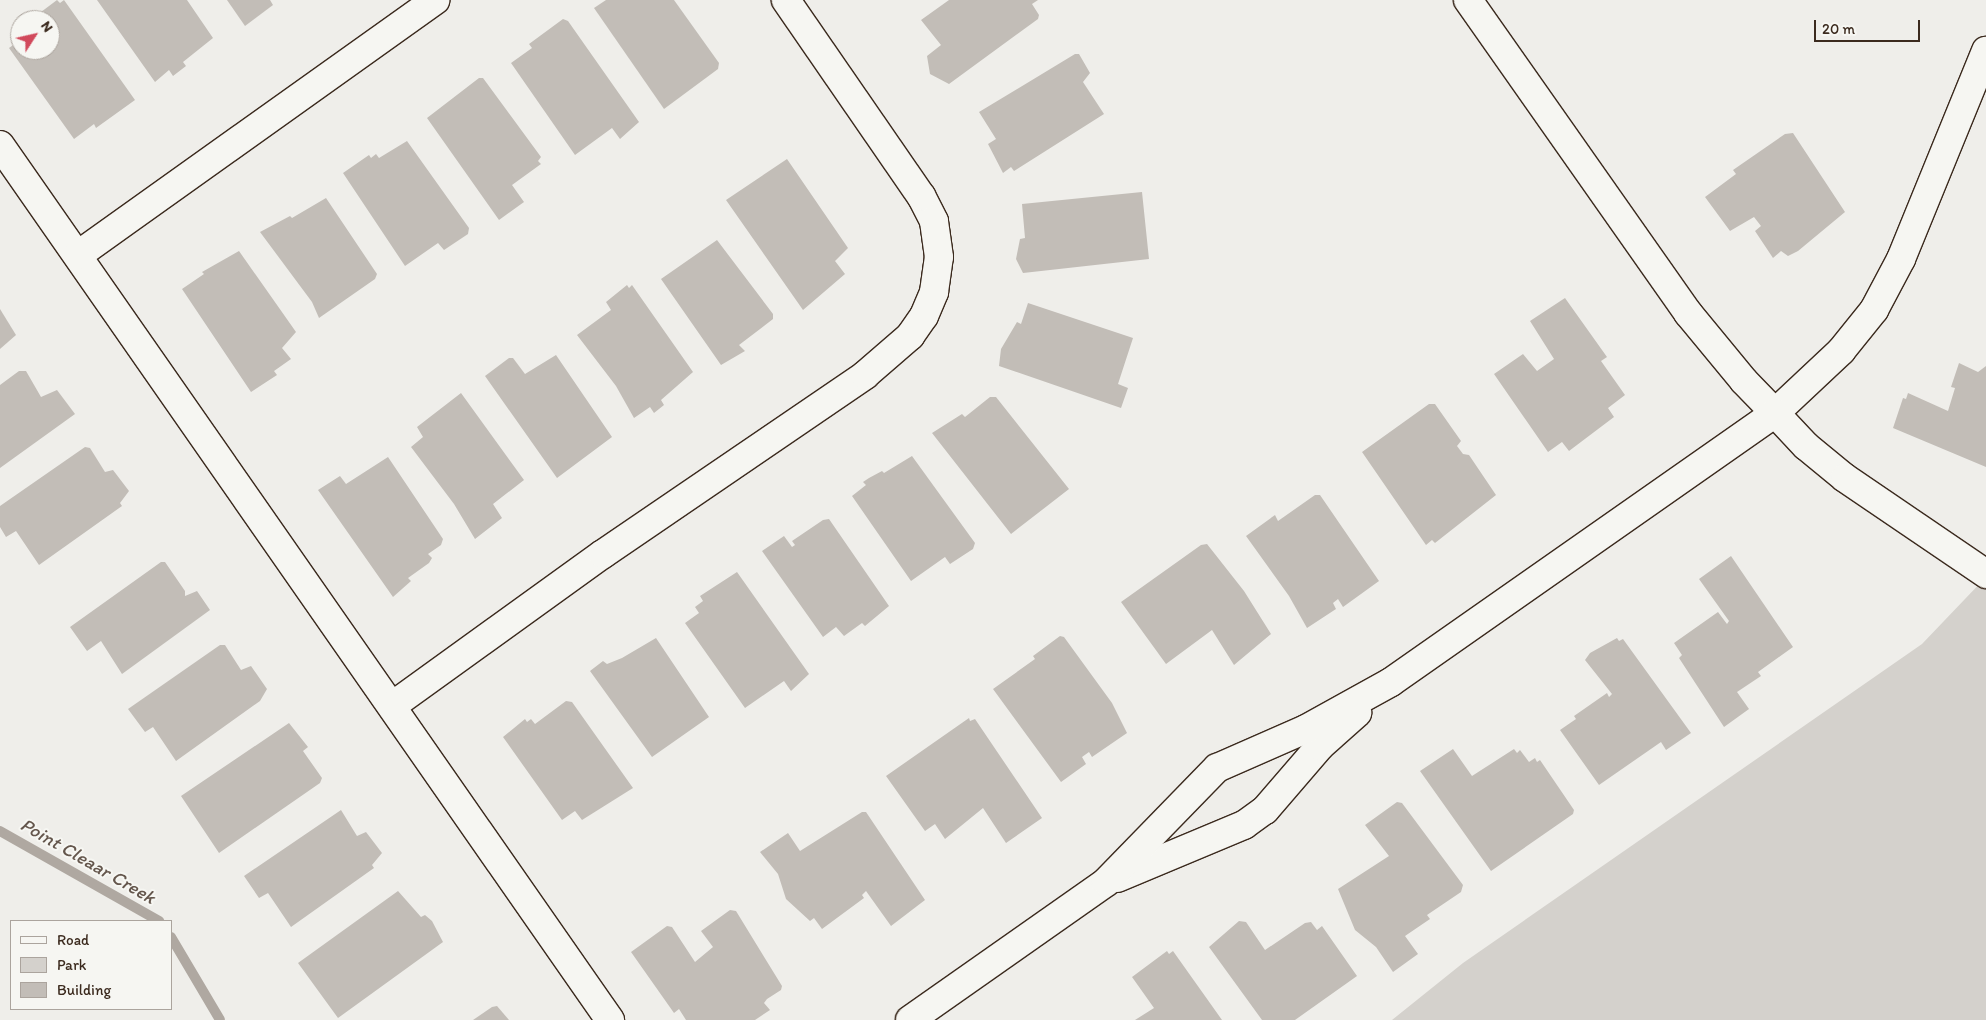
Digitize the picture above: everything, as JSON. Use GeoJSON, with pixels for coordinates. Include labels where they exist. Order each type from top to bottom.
{"type":"FeatureCollection","features":[{"type":"Feature","properties":{"kind":"street"},"geometry":{"type":"LineString","coordinates":[[78,255],[435,0]]}},
{"type":"Feature","properties":{"kind":"street"},"geometry":{"type":"LineString","coordinates":[[392,706],[603,554],[865,375],[910,336],[924,316],[934,292],[939,257],[934,221],[921,196],[786,0]]}},
{"type":"Feature","properties":{"kind":"street"},"geometry":{"type":"LineString","coordinates":[[1468,0],[1688,313],[1744,381],[1806,446],[1845,478],[1986,574]]}},
{"type":"Feature","properties":{"kind":"street"},"geometry":{"type":"LineString","coordinates":[[910,1020],[1106,882],[1217,768],[1306,729],[1391,682],[1775,413],[1841,350],[1874,310],[1901,259],[1986,50]]}},
{"type":"Feature","properties":{"kind":"street"},"geometry":{"type":"LineString","coordinates":[[0,146],[78,255],[610,1020]]}},
{"type":"Feature","properties":{"kind":"street"},"geometry":{"type":"LineString","coordinates":[[1106,882],[1244,825],[1265,810],[1320,746],[1391,682]]}},
{"type":"Feature","properties":{"kind":"green space"},"geometry":{"type":"Polygon","coordinates":[[[1986,577],[1986,1020],[1392,1020],[1463,963],[1922,644],[1986,577]]]}},
{"type":"Feature","properties":{"kind":"building"},"geometry":{"type":"Polygon","coordinates":[[[57,0],[60,3],[64,0],[135,100],[96,128],[94,124],[74,139],[18,60],[60,60],[60,10],[44,10],[57,0]]]}},
{"type":"Feature","properties":{"kind":"building"},"geometry":{"type":"Polygon","coordinates":[[[97,0],[187,0],[213,38],[183,62],[186,66],[173,76],[169,70],[155,82],[97,0]]]}},
{"type":"Feature","properties":{"kind":"building"},"geometry":{"type":"Polygon","coordinates":[[[227,0],[270,0],[273,5],[245,26],[227,0]]]}},
{"type":"Feature","properties":{"kind":"building"},"geometry":{"type":"Polygon","coordinates":[[[606,0],[674,0],[719,63],[718,69],[664,109],[594,8],[606,0]]]}},
{"type":"Feature","properties":{"kind":"building"},"geometry":{"type":"Polygon","coordinates":[[[949,0],[1038,0],[1032,4],[1039,15],[1038,19],[949,84],[930,74],[927,56],[941,45],[921,20],[949,0]]]}},
{"type":"Feature","properties":{"kind":"building"},"geometry":{"type":"Polygon","coordinates":[[[563,19],[568,21],[639,122],[620,139],[612,128],[575,155],[511,63],[532,48],[529,44],[563,19]]]}},
{"type":"Feature","properties":{"kind":"building"},"geometry":{"type":"Polygon","coordinates":[[[1075,54],[1079,54],[1090,73],[1083,82],[1104,114],[1014,171],[1011,167],[1003,173],[988,144],[996,139],[979,112],[1075,54]]]}},
{"type":"Feature","properties":{"kind":"building"},"geometry":{"type":"Polygon","coordinates":[[[479,78],[483,78],[541,157],[538,161],[541,164],[512,185],[524,202],[499,220],[427,118],[479,78]]]}},
{"type":"Feature","properties":{"kind":"building"},"geometry":{"type":"Polygon","coordinates":[[[1793,133],[1845,212],[1798,251],[1788,256],[1781,251],[1773,258],[1755,231],[1761,226],[1754,217],[1730,231],[1705,197],[1736,174],[1733,170],[1785,134],[1793,133]]]}},
{"type":"Feature","properties":{"kind":"building"},"geometry":{"type":"Polygon","coordinates":[[[407,141],[469,228],[468,234],[444,250],[438,243],[405,266],[343,173],[369,155],[371,158],[376,154],[379,158],[407,141]]]}},
{"type":"Feature","properties":{"kind":"building"},"geometry":{"type":"Polygon","coordinates":[[[787,159],[848,248],[835,261],[845,274],[803,310],[726,200],[787,159]]]}},
{"type":"Feature","properties":{"kind":"building"},"geometry":{"type":"Polygon","coordinates":[[[1142,192],[1149,259],[1023,273],[1016,259],[1020,239],[1025,238],[1022,204],[1142,192]]]}},
{"type":"Feature","properties":{"kind":"building"},"geometry":{"type":"Polygon","coordinates":[[[326,198],[377,274],[375,279],[319,318],[312,302],[260,232],[290,216],[292,218],[326,198]]]}},
{"type":"Feature","properties":{"kind":"building"},"geometry":{"type":"Polygon","coordinates":[[[717,240],[773,314],[773,319],[739,345],[745,351],[721,365],[661,279],[717,240]]]}},
{"type":"Feature","properties":{"kind":"building"},"geometry":{"type":"Polygon","coordinates":[[[239,251],[296,332],[282,348],[291,359],[274,371],[277,375],[251,392],[182,289],[204,274],[202,272],[239,251]]]}},
{"type":"Feature","properties":{"kind":"building"},"geometry":{"type":"Polygon","coordinates":[[[627,285],[629,288],[632,285],[693,372],[661,400],[664,405],[654,413],[650,407],[634,418],[616,386],[577,335],[611,310],[606,302],[627,285]]]}},
{"type":"Feature","properties":{"kind":"building"},"geometry":{"type":"Polygon","coordinates":[[[1565,298],[1607,357],[1601,361],[1625,395],[1608,408],[1614,417],[1569,451],[1562,442],[1548,452],[1494,374],[1523,354],[1537,371],[1554,359],[1530,321],[1565,298]]]}},
{"type":"Feature","properties":{"kind":"building"},"geometry":{"type":"Polygon","coordinates":[[[1028,303],[1133,338],[1118,384],[1128,388],[1121,408],[999,366],[1001,349],[1017,322],[1021,324],[1028,303]]]}},
{"type":"Feature","properties":{"kind":"building"},"geometry":{"type":"Polygon","coordinates":[[[0,309],[16,335],[0,349],[0,309]]]}},
{"type":"Feature","properties":{"kind":"building"},"geometry":{"type":"Polygon","coordinates":[[[556,355],[612,437],[557,478],[485,376],[509,358],[513,358],[525,374],[556,355]]]}},
{"type":"Feature","properties":{"kind":"building"},"geometry":{"type":"Polygon","coordinates":[[[1959,363],[1978,372],[1986,366],[1986,467],[1893,428],[1903,398],[1906,399],[1908,393],[1948,411],[1955,388],[1951,387],[1959,363]]]}},
{"type":"Feature","properties":{"kind":"building"},"geometry":{"type":"Polygon","coordinates":[[[19,371],[26,371],[41,397],[57,390],[75,414],[0,468],[0,385],[19,371]]]}},
{"type":"Feature","properties":{"kind":"building"},"geometry":{"type":"Polygon","coordinates":[[[461,393],[524,480],[493,504],[502,518],[475,539],[454,504],[411,447],[423,437],[417,427],[461,393]]]}},
{"type":"Feature","properties":{"kind":"building"},"geometry":{"type":"Polygon","coordinates":[[[990,397],[996,397],[1069,489],[1011,534],[932,433],[962,414],[965,417],[990,397]]]}},
{"type":"Feature","properties":{"kind":"building"},"geometry":{"type":"Polygon","coordinates":[[[1429,404],[1435,404],[1461,441],[1457,446],[1463,454],[1469,455],[1496,495],[1435,543],[1432,540],[1426,545],[1362,452],[1429,404]]]}},
{"type":"Feature","properties":{"kind":"building"},"geometry":{"type":"Polygon","coordinates":[[[85,447],[90,448],[105,472],[113,470],[129,491],[120,503],[122,506],[39,565],[16,531],[6,537],[0,527],[0,506],[85,447]]]}},
{"type":"Feature","properties":{"kind":"building"},"geometry":{"type":"Polygon","coordinates":[[[912,456],[975,543],[973,549],[950,564],[945,557],[911,581],[852,496],[866,485],[863,482],[869,478],[882,471],[884,473],[912,456]]]}},
{"type":"Feature","properties":{"kind":"building"},"geometry":{"type":"Polygon","coordinates":[[[388,457],[443,539],[441,545],[428,554],[432,558],[429,563],[408,578],[411,581],[393,597],[318,490],[340,476],[346,484],[388,457]]]}},
{"type":"Feature","properties":{"kind":"building"},"geometry":{"type":"Polygon","coordinates":[[[1315,495],[1320,495],[1379,581],[1343,607],[1338,599],[1333,603],[1336,609],[1307,628],[1289,596],[1246,536],[1275,515],[1278,521],[1315,495]]]}},
{"type":"Feature","properties":{"kind":"building"},"geometry":{"type":"Polygon","coordinates":[[[829,519],[889,606],[865,626],[862,623],[844,636],[836,627],[823,637],[762,551],[784,536],[792,547],[795,545],[792,541],[823,520],[829,519]]]}},
{"type":"Feature","properties":{"kind":"building"},"geometry":{"type":"Polygon","coordinates":[[[1207,544],[1244,591],[1271,634],[1234,665],[1212,630],[1166,664],[1121,602],[1201,545],[1207,544]]]}},
{"type":"Feature","properties":{"kind":"building"},"geometry":{"type":"Polygon","coordinates":[[[1731,556],[1793,647],[1758,672],[1761,676],[1737,692],[1749,709],[1724,727],[1679,658],[1682,655],[1674,643],[1718,612],[1727,624],[1729,621],[1699,579],[1731,556]]]}},
{"type":"Feature","properties":{"kind":"building"},"geometry":{"type":"Polygon","coordinates":[[[161,562],[165,562],[185,591],[185,596],[197,591],[210,610],[122,674],[101,641],[87,651],[70,627],[161,562]]]}},
{"type":"Feature","properties":{"kind":"building"},"geometry":{"type":"Polygon","coordinates":[[[737,572],[809,674],[791,691],[784,681],[745,708],[685,623],[699,613],[695,607],[703,601],[700,596],[737,572]]]}},
{"type":"Feature","properties":{"kind":"building"},"geometry":{"type":"Polygon","coordinates":[[[1060,636],[1064,637],[1112,703],[1127,733],[1092,757],[1089,752],[1082,757],[1086,764],[1061,782],[993,689],[1035,659],[1033,656],[1060,636]]]}},
{"type":"Feature","properties":{"kind":"building"},"geometry":{"type":"Polygon","coordinates":[[[656,638],[709,717],[652,757],[590,671],[603,661],[607,664],[622,658],[656,638]]]}},
{"type":"Feature","properties":{"kind":"building"},"geometry":{"type":"Polygon","coordinates":[[[1617,638],[1619,641],[1623,639],[1691,733],[1666,750],[1661,742],[1599,785],[1560,730],[1576,719],[1574,716],[1607,693],[1609,697],[1612,694],[1585,660],[1590,653],[1617,638]]]}},
{"type":"Feature","properties":{"kind":"building"},"geometry":{"type":"Polygon","coordinates":[[[220,645],[225,645],[241,670],[251,666],[267,689],[260,701],[176,761],[153,727],[145,732],[128,709],[220,645]]]}},
{"type":"Feature","properties":{"kind":"building"},"geometry":{"type":"Polygon","coordinates":[[[566,701],[572,702],[633,788],[582,820],[575,811],[562,820],[503,737],[525,719],[527,722],[531,719],[535,724],[566,701]]]}},
{"type":"Feature","properties":{"kind":"building"},"geometry":{"type":"Polygon","coordinates":[[[969,718],[970,721],[975,719],[1042,818],[1006,843],[983,808],[945,839],[935,824],[925,831],[886,776],[969,718]]]}},
{"type":"Feature","properties":{"kind":"building"},"geometry":{"type":"Polygon","coordinates":[[[289,723],[308,747],[303,751],[322,778],[320,783],[219,853],[181,796],[289,723]]]}},
{"type":"Feature","properties":{"kind":"building"},"geometry":{"type":"Polygon","coordinates":[[[1453,749],[1472,776],[1514,749],[1517,753],[1520,750],[1529,762],[1535,758],[1537,762],[1540,760],[1574,810],[1573,814],[1491,871],[1420,771],[1453,749]]]}},
{"type":"Feature","properties":{"kind":"building"},"geometry":{"type":"Polygon","coordinates":[[[1397,802],[1402,803],[1463,885],[1461,892],[1427,915],[1430,919],[1405,936],[1418,954],[1393,972],[1376,947],[1355,930],[1338,889],[1389,856],[1365,825],[1397,802]]]}},
{"type":"Feature","properties":{"kind":"building"},"geometry":{"type":"Polygon","coordinates":[[[341,810],[357,836],[366,832],[382,853],[372,865],[374,868],[291,927],[268,893],[259,898],[244,876],[341,810]]]}},
{"type":"Feature","properties":{"kind":"building"},"geometry":{"type":"Polygon","coordinates":[[[862,812],[866,812],[925,900],[891,926],[866,891],[862,895],[864,898],[822,929],[814,918],[810,921],[786,899],[778,874],[760,852],[788,833],[800,851],[862,812]]]}},
{"type":"Feature","properties":{"kind":"building"},"geometry":{"type":"Polygon","coordinates":[[[398,891],[421,917],[425,915],[432,921],[443,942],[338,1018],[298,963],[398,891]]]}},
{"type":"Feature","properties":{"kind":"building"},"geometry":{"type":"Polygon","coordinates":[[[730,910],[736,911],[782,986],[781,990],[764,1003],[770,1010],[755,1020],[686,1020],[679,1009],[674,1013],[631,952],[667,926],[672,927],[695,962],[713,947],[701,931],[730,910]]]}},
{"type":"Feature","properties":{"kind":"building"},"geometry":{"type":"Polygon","coordinates":[[[1239,921],[1246,922],[1265,950],[1305,923],[1311,922],[1317,930],[1322,926],[1357,976],[1295,1020],[1262,1020],[1209,947],[1239,921]]]}},
{"type":"Feature","properties":{"kind":"building"},"geometry":{"type":"Polygon","coordinates":[[[1167,951],[1169,954],[1173,951],[1222,1020],[1135,1020],[1154,1008],[1132,977],[1167,951]]]}},
{"type":"Feature","properties":{"kind":"building"},"geometry":{"type":"Polygon","coordinates":[[[497,1006],[509,1020],[473,1020],[492,1007],[497,1006]]]}},
{"type":"Feature","properties":{"kind":"waterway","name":"Point Cleaar Creek"},"geometry":{"type":"LineString","coordinates":[[0,831],[157,920]]}},
{"type":"Feature","properties":{"kind":"waterway","name":"Point Cleaar Creek"},"geometry":{"type":"LineString","coordinates":[[172,939],[220,1020]]}}]}
